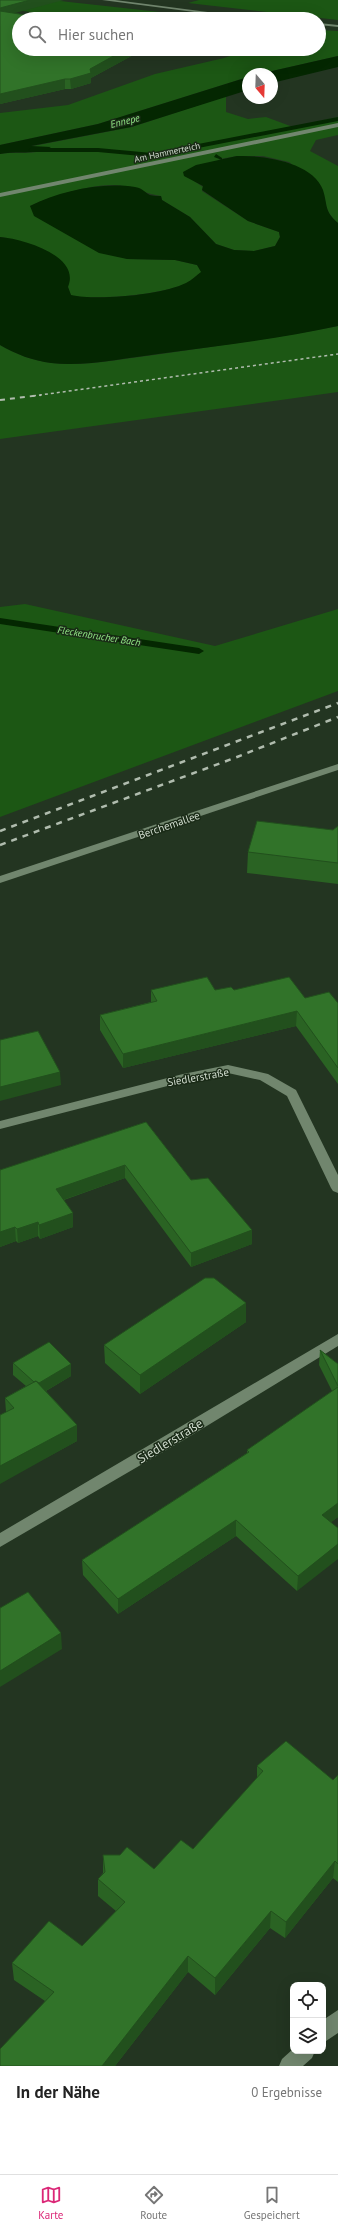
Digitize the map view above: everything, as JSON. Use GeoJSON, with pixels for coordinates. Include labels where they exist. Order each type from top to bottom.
{"type":"FeatureCollection","features":[{"type":"Feature","properties":{"kind":"street"},"geometry":{"type":"LineString","coordinates":[[104,0],[203,12]]}},
{"type":"Feature","properties":{"kind":"street"},"geometry":{"type":"LineString","coordinates":[[326,25],[338,26]]}},
{"type":"Feature","properties":{"kind":"street","name":"Am Hammerteich"},"geometry":{"type":"LineString","coordinates":[[0,195],[338,126]]}},
{"type":"Feature","properties":{"kind":"street","name":"Berchemallee"},"geometry":{"type":"LineString","coordinates":[[0,880],[338,767]]}},
{"type":"Feature","properties":{"kind":"street","name":"Siedlerstraße"},"geometry":{"type":"LineString","coordinates":[[0,1125],[183,1078],[228,1069],[264,1077],[292,1093],[338,1188]]}},
{"type":"Feature","properties":{"kind":"street","name":"Siedlerstraße"},"geometry":{"type":"LineString","coordinates":[[0,1541],[182,1434],[338,1339]]}},
{"type":"Feature","properties":{"kind":"street"},"geometry":{"type":"LineString","coordinates":[[326,2030],[338,2020]]}},
{"type":"Feature","properties":{"kind":"street"},"geometry":{"type":"LineString","coordinates":[[290,2066],[302,2054]]}},
{"type":"Feature","properties":{"kind":"shaded area"},"geometry":{"type":"Polygon","coordinates":[[[0,0],[51,0],[160,12],[31,12],[0,8],[0,0]]]}},
{"type":"Feature","properties":{"kind":"shaded area"},"geometry":{"type":"Polygon","coordinates":[[[199,0],[338,0],[338,20],[326,19],[326,12],[267,12],[188,3],[199,0]]]}},
{"type":"Feature","properties":{"kind":"shaded area"},"geometry":{"type":"Polygon","coordinates":[[[326,30],[338,31],[338,56],[278,70],[278,68],[242,68],[242,79],[98,124],[0,145],[0,113],[68,105],[155,74],[230,56],[326,56],[326,30]]]}},
{"type":"Feature","properties":{"kind":"shaded area"},"geometry":{"type":"Polygon","coordinates":[[[226,96],[226,112],[248,119],[266,117],[293,127],[338,117],[338,135],[316,140],[310,151],[338,166],[338,223],[328,212],[322,189],[289,162],[263,156],[237,156],[220,159],[194,181],[203,187],[202,191],[248,221],[279,232],[280,237],[275,246],[254,251],[234,250],[216,244],[190,217],[162,200],[161,196],[123,186],[113,185],[89,187],[50,198],[30,206],[127,259],[175,260],[197,265],[202,272],[187,283],[176,287],[162,291],[130,296],[71,296],[68,287],[7,238],[0,237],[0,154],[45,150],[50,147],[28,147],[132,127],[226,96]]]}},
{"type":"Feature","properties":{"kind":"shaded area"},"geometry":{"type":"Polygon","coordinates":[[[338,326],[338,392],[0,439],[0,345],[18,354],[38,361],[78,364],[120,360],[338,326]]]}},
{"type":"Feature","properties":{"kind":"shaded area"},"geometry":{"type":"Polygon","coordinates":[[[25,604],[215,646],[338,609],[338,691],[0,817],[0,607],[25,604]]]}},
{"type":"Feature","properties":{"kind":"water"},"geometry":{"type":"Polygon","coordinates":[[[338,56],[338,67],[278,82],[278,70],[338,56]]]}},
{"type":"Feature","properties":{"kind":"water","name":"Ennepe"},"geometry":{"type":"Polygon","coordinates":[[[242,79],[242,92],[131,127],[31,146],[51,147],[45,150],[0,154],[0,145],[98,124],[242,79]]]}},
{"type":"Feature","properties":{"kind":"water"},"geometry":{"type":"Polygon","coordinates":[[[237,156],[260,157],[286,162],[309,173],[318,180],[323,190],[328,212],[338,223],[338,326],[248,342],[104,362],[77,364],[38,361],[18,354],[0,345],[0,237],[23,241],[48,251],[59,258],[66,266],[70,276],[68,287],[71,295],[82,297],[129,296],[162,291],[186,283],[201,272],[197,265],[175,260],[127,259],[99,253],[34,216],[30,206],[55,196],[95,187],[137,187],[149,195],[161,196],[162,200],[190,217],[216,244],[234,250],[254,251],[275,246],[280,237],[279,232],[248,221],[202,190],[203,186],[184,176],[183,172],[196,165],[237,156]]]}},
{"type":"Feature","properties":{"kind":"building"},"geometry":{"type":"Polygon","coordinates":[[[0,0],[30,0],[0,8],[0,0]]]}},
{"type":"Feature","properties":{"kind":"building"},"geometry":{"type":"Polygon","coordinates":[[[0,11],[12,13],[12,56],[113,56],[90,69],[91,73],[0,94],[0,11]]]}},
{"type":"Feature","properties":{"kind":"building"},"geometry":{"type":"Polygon","coordinates":[[[257,821],[333,830],[338,826],[338,863],[248,852],[257,821]]]}},
{"type":"Feature","properties":{"kind":"building"},"geometry":{"type":"Polygon","coordinates":[[[207,977],[215,990],[231,987],[234,990],[289,977],[305,998],[329,992],[338,1003],[338,1068],[297,1011],[123,1054],[100,1015],[157,1001],[151,990],[207,977]]]}},
{"type":"Feature","properties":{"kind":"building"},"geometry":{"type":"Polygon","coordinates":[[[38,1031],[60,1072],[0,1087],[0,1040],[38,1031]]]}},
{"type":"Feature","properties":{"kind":"building"},"geometry":{"type":"Polygon","coordinates":[[[146,1122],[191,1180],[208,1178],[252,1230],[191,1253],[125,1165],[56,1189],[73,1213],[39,1225],[38,1222],[17,1229],[15,1227],[0,1232],[0,1170],[146,1122]]]}},
{"type":"Feature","properties":{"kind":"building"},"geometry":{"type":"Polygon","coordinates":[[[205,1278],[214,1278],[246,1303],[140,1375],[104,1345],[205,1278]]]}},
{"type":"Feature","properties":{"kind":"building"},"geometry":{"type":"Polygon","coordinates":[[[49,1342],[71,1364],[39,1383],[36,1381],[34,1382],[13,1363],[49,1342]]]}},
{"type":"Feature","properties":{"kind":"building"},"geometry":{"type":"Polygon","coordinates":[[[320,1350],[338,1364],[338,1386],[320,1350]]]}},
{"type":"Feature","properties":{"kind":"building"},"geometry":{"type":"Polygon","coordinates":[[[36,1381],[77,1425],[0,1466],[0,1415],[14,1408],[5,1398],[36,1381]]]}},
{"type":"Feature","properties":{"kind":"building"},"geometry":{"type":"Polygon","coordinates":[[[338,1387],[338,1503],[322,1515],[338,1528],[338,1544],[298,1576],[236,1520],[118,1599],[82,1560],[249,1452],[247,1450],[338,1387]]]}},
{"type":"Feature","properties":{"kind":"building"},"geometry":{"type":"Polygon","coordinates":[[[28,1592],[61,1633],[0,1671],[0,1608],[28,1592]]]}},
{"type":"Feature","properties":{"kind":"building"},"geometry":{"type":"Polygon","coordinates":[[[286,1741],[333,1780],[338,1775],[338,1864],[335,1861],[286,1922],[271,1911],[215,1978],[188,1956],[102,2066],[0,2066],[0,2049],[54,1992],[12,1963],[49,1921],[82,1946],[125,1902],[98,1879],[105,1872],[103,1855],[120,1855],[127,1847],[154,1869],[181,1840],[193,1849],[263,1771],[257,1766],[286,1741]]]}},
{"type":"Feature","properties":{"kind":"waterway"},"geometry":{"type":"LineString","coordinates":[[31,150],[98,150],[152,155],[338,119]]}},
{"type":"Feature","properties":{"kind":"waterway"},"geometry":{"type":"LineString","coordinates":[[216,156],[220,159]]}},
{"type":"Feature","properties":{"kind":"waterway","name":"Fleckenbrucher Bach"},"geometry":{"type":"LineString","coordinates":[[0,621],[199,651]]}},
{"type":"Feature","properties":{"kind":"railway"},"geometry":{"type":"LineString","coordinates":[[35,396],[338,354]]}},
{"type":"Feature","properties":{"kind":"railway"},"geometry":{"type":"LineString","coordinates":[[35,396],[41,395]]}},
{"type":"Feature","properties":{"kind":"railway"},"geometry":{"type":"LineString","coordinates":[[0,400],[35,396]]}},
{"type":"Feature","properties":{"kind":"railway"},"geometry":{"type":"LineString","coordinates":[[0,831],[338,703]]}},
{"type":"Feature","properties":{"kind":"railway"},"geometry":{"type":"LineString","coordinates":[[0,845],[237,757],[338,717]]}}]}
